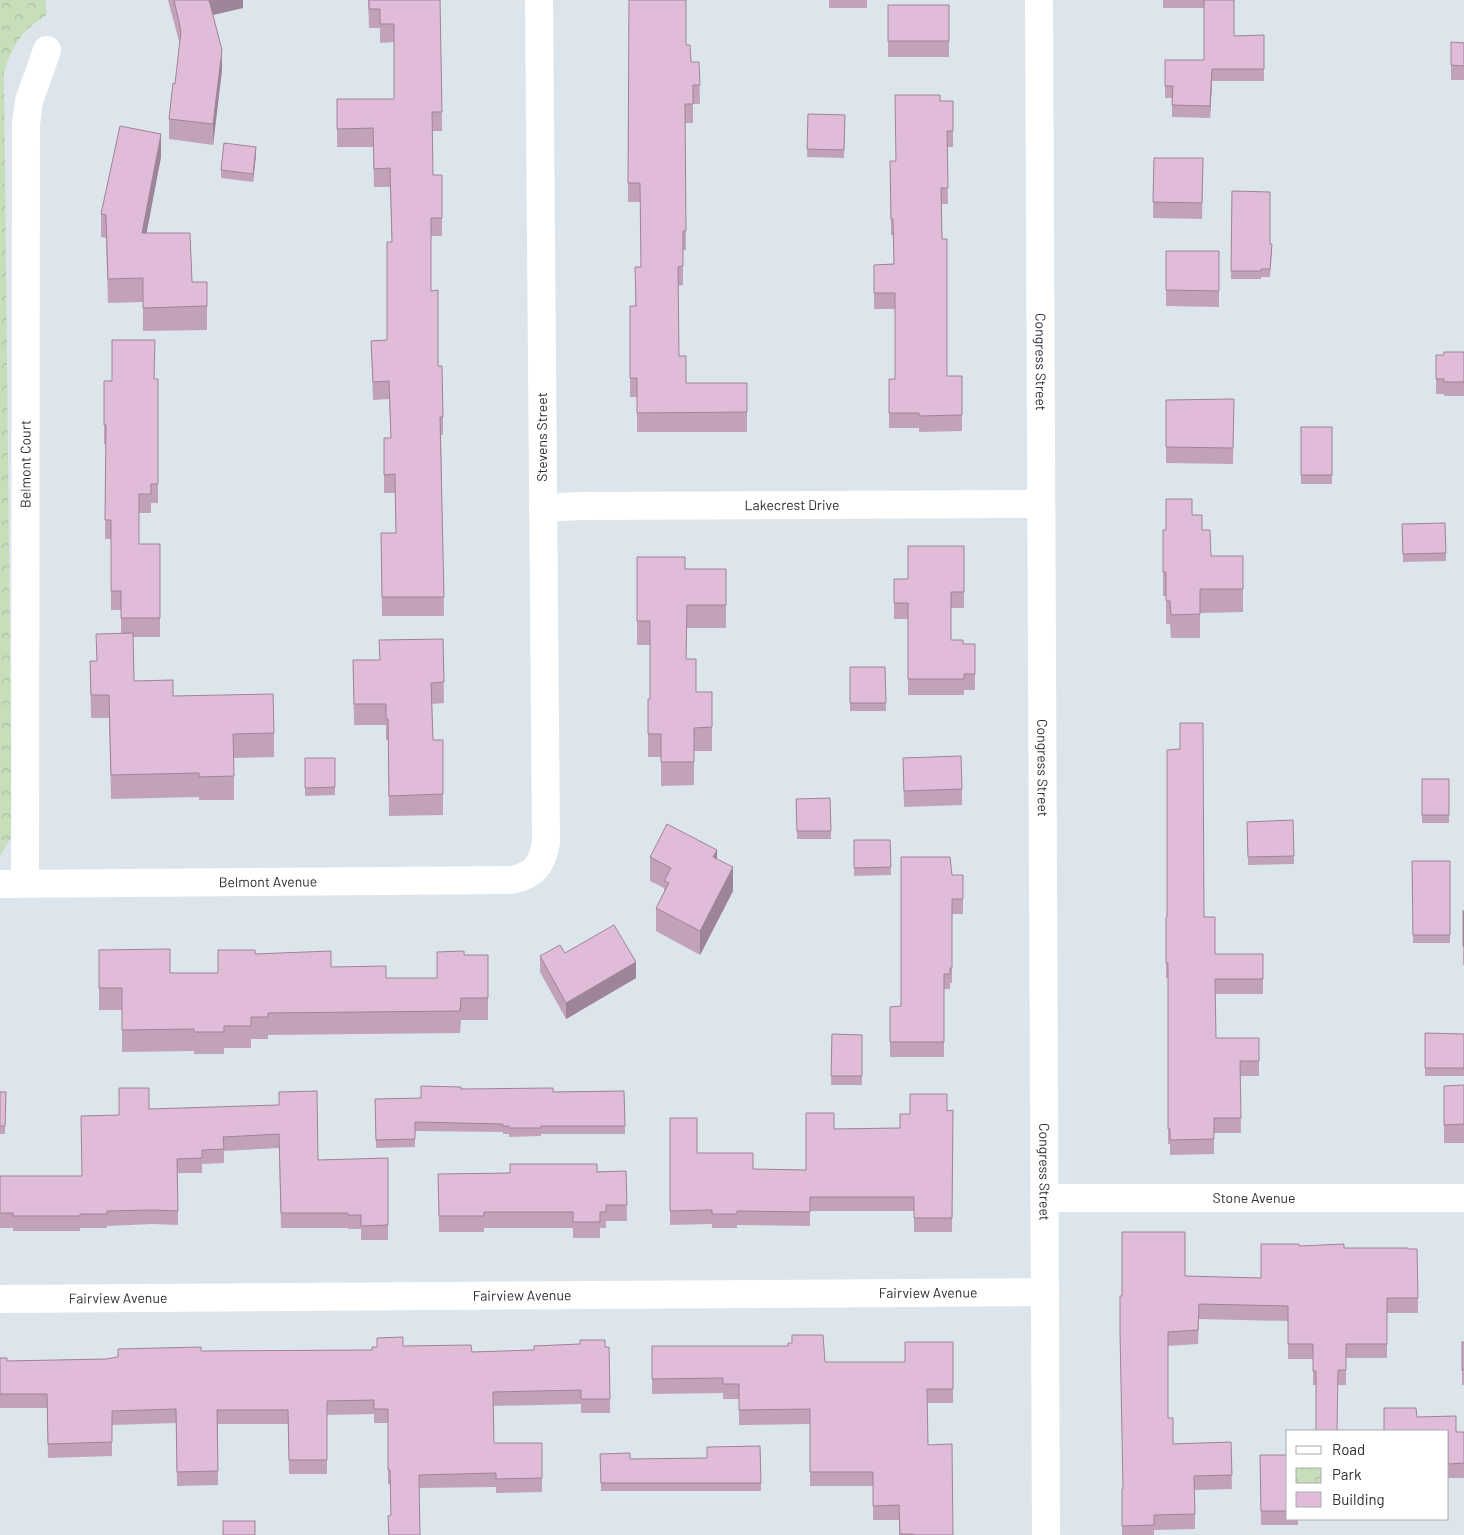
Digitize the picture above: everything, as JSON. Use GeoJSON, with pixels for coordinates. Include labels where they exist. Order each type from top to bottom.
{"type":"FeatureCollection","features":[{"type":"Feature","properties":{"kind":"street","name":"Stevens Street"},"geometry":{"type":"LineString","coordinates":[[534,871],[544,857],[546,843],[540,0]]}},
{"type":"Feature","properties":{"kind":"street","name":"Congress Street"},"geometry":{"type":"LineString","coordinates":[[1039,0],[1046,1535]]}},
{"type":"Feature","properties":{"kind":"street","name":"Belmont Court"},"geometry":{"type":"LineString","coordinates":[[13,884],[26,124],[29,101],[47,50]]}},
{"type":"Feature","properties":{"kind":"street","name":"Lakecrest Drive"},"geometry":{"type":"LineString","coordinates":[[543,508],[592,506],[1040,504]]}},
{"type":"Feature","properties":{"kind":"street","name":"Belmont Avenue"},"geometry":{"type":"LineString","coordinates":[[13,884],[511,880],[534,871]]}},
{"type":"Feature","properties":{"kind":"street","name":"Stone Avenue"},"geometry":{"type":"LineString","coordinates":[[1044,1198],[1464,1198]]}},
{"type":"Feature","properties":{"kind":"street","name":"Fairview Avenue"},"geometry":{"type":"LineString","coordinates":[[0,1299],[1045,1292]]}},
{"type":"Feature","properties":{"kind":"green space"},"geometry":{"type":"Polygon","coordinates":[[[0,0],[46,0],[46,15],[30,27],[19,39],[4,72],[12,836],[0,856],[0,0]]]}},
{"type":"Feature","properties":{"kind":"building"},"geometry":{"type":"Polygon","coordinates":[[[174,0],[209,0],[222,50],[213,124],[169,119],[181,31],[174,0]]]}},
{"type":"Feature","properties":{"kind":"building"},"geometry":{"type":"Polygon","coordinates":[[[369,0],[440,0],[442,112],[432,112],[433,175],[442,175],[442,218],[431,218],[431,291],[438,290],[438,366],[442,366],[443,417],[440,417],[444,597],[382,597],[381,533],[396,533],[395,474],[384,475],[384,438],[391,438],[389,381],[373,382],[371,341],[387,340],[387,242],[392,242],[390,168],[374,169],[373,128],[337,129],[337,99],[394,99],[394,24],[380,24],[380,9],[369,9],[369,0]]]}},
{"type":"Feature","properties":{"kind":"building"},"geometry":{"type":"Polygon","coordinates":[[[629,0],[686,0],[686,45],[690,45],[691,62],[699,62],[700,85],[693,85],[693,104],[685,104],[686,231],[683,231],[683,266],[678,267],[679,356],[686,356],[686,383],[747,383],[747,412],[637,413],[637,378],[630,378],[630,306],[636,306],[635,267],[641,267],[640,183],[628,183],[629,0]]]}},
{"type":"Feature","properties":{"kind":"building"},"geometry":{"type":"Polygon","coordinates":[[[1204,0],[1234,0],[1234,36],[1264,35],[1264,69],[1212,69],[1210,106],[1172,105],[1173,86],[1165,86],[1165,60],[1204,60],[1204,0]]]}},
{"type":"Feature","properties":{"kind":"building"},"geometry":{"type":"Polygon","coordinates":[[[888,5],[949,5],[949,41],[888,41],[888,5]]]}},
{"type":"Feature","properties":{"kind":"building"},"geometry":{"type":"Polygon","coordinates":[[[1451,42],[1464,43],[1464,66],[1451,65],[1451,42]]]}},
{"type":"Feature","properties":{"kind":"building"},"geometry":{"type":"Polygon","coordinates":[[[895,95],[940,95],[940,101],[953,101],[953,131],[947,131],[948,188],[941,188],[942,239],[947,239],[947,376],[962,376],[962,415],[919,416],[919,413],[889,413],[889,379],[895,379],[895,293],[874,293],[874,265],[894,264],[890,161],[896,161],[895,95]]]}},
{"type":"Feature","properties":{"kind":"building"},"geometry":{"type":"Polygon","coordinates":[[[808,114],[845,115],[844,150],[807,149],[808,114]]]}},
{"type":"Feature","properties":{"kind":"building"},"geometry":{"type":"Polygon","coordinates":[[[120,126],[161,134],[142,233],[190,233],[192,282],[207,282],[207,306],[143,308],[143,278],[108,279],[106,215],[101,214],[120,126]]]}},
{"type":"Feature","properties":{"kind":"building"},"geometry":{"type":"Polygon","coordinates":[[[224,143],[256,147],[253,174],[221,170],[224,143]]]}},
{"type":"Feature","properties":{"kind":"building"},"geometry":{"type":"Polygon","coordinates":[[[1154,158],[1203,158],[1202,203],[1153,202],[1154,158]]]}},
{"type":"Feature","properties":{"kind":"building"},"geometry":{"type":"Polygon","coordinates":[[[1232,191],[1270,192],[1270,244],[1272,244],[1270,269],[1261,269],[1261,271],[1231,271],[1232,191]]]}},
{"type":"Feature","properties":{"kind":"building"},"geometry":{"type":"Polygon","coordinates":[[[1166,251],[1219,251],[1219,291],[1166,290],[1166,251]]]}},
{"type":"Feature","properties":{"kind":"building"},"geometry":{"type":"Polygon","coordinates":[[[112,340],[155,340],[154,379],[158,379],[158,484],[151,484],[151,494],[139,494],[139,544],[160,544],[160,618],[121,618],[121,591],[111,591],[111,520],[105,520],[106,425],[104,425],[104,381],[112,381],[112,340]]]}},
{"type":"Feature","properties":{"kind":"building"},"geometry":{"type":"Polygon","coordinates":[[[1444,352],[1464,352],[1464,382],[1444,382],[1444,379],[1436,379],[1436,355],[1444,355],[1444,352]]]}},
{"type":"Feature","properties":{"kind":"building"},"geometry":{"type":"Polygon","coordinates":[[[1234,399],[1233,448],[1166,447],[1166,400],[1234,399]]]}},
{"type":"Feature","properties":{"kind":"building"},"geometry":{"type":"Polygon","coordinates":[[[1301,427],[1332,427],[1332,475],[1301,475],[1301,427]]]}},
{"type":"Feature","properties":{"kind":"building"},"geometry":{"type":"Polygon","coordinates":[[[1166,499],[1192,499],[1192,515],[1202,515],[1202,530],[1210,530],[1211,556],[1243,556],[1243,589],[1200,589],[1200,614],[1171,615],[1170,601],[1166,601],[1166,572],[1163,572],[1163,530],[1166,530],[1166,499]]]}},
{"type":"Feature","properties":{"kind":"building"},"geometry":{"type":"Polygon","coordinates":[[[1445,523],[1446,553],[1403,554],[1402,524],[1445,523]]]}},
{"type":"Feature","properties":{"kind":"building"},"geometry":{"type":"Polygon","coordinates":[[[908,546],[964,546],[964,592],[951,592],[951,640],[963,640],[963,644],[975,644],[975,674],[964,674],[964,679],[908,679],[908,603],[894,603],[894,579],[908,579],[908,546]]]}},
{"type":"Feature","properties":{"kind":"building"},"geometry":{"type":"Polygon","coordinates":[[[637,557],[685,557],[685,569],[726,569],[726,605],[687,605],[686,659],[696,659],[696,692],[712,692],[712,727],[694,728],[694,762],[661,762],[661,734],[648,734],[650,621],[637,621],[637,557]]]}},
{"type":"Feature","properties":{"kind":"building"},"geometry":{"type":"Polygon","coordinates":[[[133,633],[134,681],[173,680],[173,696],[273,694],[274,733],[233,734],[234,776],[199,777],[199,773],[111,775],[109,695],[91,695],[90,661],[97,661],[96,634],[133,633]]]}},
{"type":"Feature","properties":{"kind":"building"},"geometry":{"type":"Polygon","coordinates":[[[443,639],[444,682],[431,683],[433,740],[443,740],[443,794],[389,796],[388,719],[386,719],[386,704],[354,704],[353,660],[380,660],[379,640],[443,639]]]}},
{"type":"Feature","properties":{"kind":"building"},"geometry":{"type":"Polygon","coordinates":[[[850,667],[885,667],[886,703],[850,703],[850,667]]]}},
{"type":"Feature","properties":{"kind":"building"},"geometry":{"type":"Polygon","coordinates":[[[1180,723],[1203,723],[1204,917],[1215,917],[1215,954],[1263,954],[1263,979],[1215,979],[1216,1038],[1259,1038],[1259,1061],[1240,1061],[1241,1118],[1214,1118],[1214,1139],[1170,1140],[1170,1129],[1168,1129],[1168,963],[1166,963],[1167,750],[1180,749],[1180,723]]]}},
{"type":"Feature","properties":{"kind":"building"},"geometry":{"type":"Polygon","coordinates":[[[961,756],[962,789],[904,791],[903,758],[961,756]]]}},
{"type":"Feature","properties":{"kind":"building"},"geometry":{"type":"Polygon","coordinates":[[[305,758],[335,758],[335,787],[305,788],[305,758]]]}},
{"type":"Feature","properties":{"kind":"building"},"geometry":{"type":"Polygon","coordinates":[[[1422,779],[1449,779],[1449,815],[1422,815],[1422,779]]]}},
{"type":"Feature","properties":{"kind":"building"},"geometry":{"type":"Polygon","coordinates":[[[830,798],[831,831],[797,831],[796,799],[830,798]]]}},
{"type":"Feature","properties":{"kind":"building"},"geometry":{"type":"Polygon","coordinates":[[[1293,820],[1294,856],[1248,857],[1247,822],[1293,820]]]}},
{"type":"Feature","properties":{"kind":"building"},"geometry":{"type":"Polygon","coordinates":[[[667,824],[717,850],[713,857],[733,867],[700,931],[656,908],[669,883],[664,881],[671,868],[650,857],[667,824]]]}},
{"type":"Feature","properties":{"kind":"building"},"geometry":{"type":"Polygon","coordinates":[[[854,840],[890,840],[891,867],[854,868],[854,840]]]}},
{"type":"Feature","properties":{"kind":"building"},"geometry":{"type":"Polygon","coordinates":[[[901,857],[950,857],[952,875],[963,875],[963,899],[952,899],[952,968],[950,968],[950,974],[944,974],[944,1042],[890,1042],[890,1007],[901,1006],[901,857]]]}},
{"type":"Feature","properties":{"kind":"building"},"geometry":{"type":"Polygon","coordinates":[[[1412,861],[1450,861],[1450,935],[1413,935],[1412,861]]]}},
{"type":"Feature","properties":{"kind":"building"},"geometry":{"type":"Polygon","coordinates":[[[1464,911],[1464,946],[1463,946],[1464,911]]]}},
{"type":"Feature","properties":{"kind":"building"},"geometry":{"type":"Polygon","coordinates":[[[614,925],[636,962],[566,1003],[540,956],[560,945],[565,953],[614,925]]]}},
{"type":"Feature","properties":{"kind":"building"},"geometry":{"type":"Polygon","coordinates":[[[170,949],[170,973],[218,973],[218,950],[255,950],[255,954],[331,951],[331,967],[386,966],[386,978],[437,978],[437,952],[464,951],[464,955],[488,955],[488,998],[461,998],[460,1011],[268,1013],[268,1017],[251,1017],[251,1026],[224,1026],[224,1032],[194,1032],[194,1029],[122,1030],[122,988],[99,988],[99,950],[170,949]]]}},
{"type":"Feature","properties":{"kind":"building"},"geometry":{"type":"Polygon","coordinates":[[[1425,1033],[1464,1034],[1464,1068],[1425,1068],[1425,1033]]]}},
{"type":"Feature","properties":{"kind":"building"},"geometry":{"type":"Polygon","coordinates":[[[832,1034],[862,1035],[862,1076],[831,1076],[832,1034]]]}},
{"type":"Feature","properties":{"kind":"building"},"geometry":{"type":"Polygon","coordinates":[[[1464,1085],[1464,1124],[1444,1125],[1444,1086],[1464,1085]]]}},
{"type":"Feature","properties":{"kind":"building"},"geometry":{"type":"Polygon","coordinates":[[[421,1086],[461,1087],[461,1089],[553,1088],[553,1092],[624,1091],[625,1126],[509,1128],[509,1126],[503,1126],[503,1124],[415,1122],[415,1139],[376,1140],[375,1099],[421,1098],[421,1086]]]}},
{"type":"Feature","properties":{"kind":"building"},"geometry":{"type":"Polygon","coordinates":[[[119,1088],[149,1088],[149,1109],[279,1105],[279,1092],[317,1091],[318,1160],[388,1158],[388,1225],[361,1226],[361,1215],[348,1215],[348,1213],[281,1213],[279,1134],[223,1137],[224,1149],[202,1150],[202,1158],[177,1159],[178,1211],[107,1211],[107,1214],[80,1214],[80,1216],[13,1216],[13,1213],[0,1213],[0,1176],[82,1176],[81,1116],[119,1115],[119,1088]]]}},
{"type":"Feature","properties":{"kind":"building"},"geometry":{"type":"Polygon","coordinates":[[[0,1092],[6,1092],[5,1126],[0,1126],[0,1092]]]}},
{"type":"Feature","properties":{"kind":"building"},"geometry":{"type":"Polygon","coordinates":[[[910,1094],[947,1094],[947,1111],[953,1110],[952,1218],[914,1218],[914,1197],[810,1197],[810,1212],[737,1211],[737,1214],[712,1214],[712,1210],[670,1211],[670,1118],[697,1118],[697,1153],[753,1153],[753,1169],[806,1170],[806,1113],[834,1113],[834,1129],[900,1128],[900,1114],[910,1114],[910,1094]]]}},
{"type":"Feature","properties":{"kind":"building"},"geometry":{"type":"Polygon","coordinates":[[[510,1164],[597,1164],[597,1172],[626,1171],[627,1205],[606,1205],[606,1212],[600,1212],[600,1222],[573,1222],[573,1212],[484,1212],[484,1216],[439,1216],[438,1174],[510,1173],[510,1164]]]}},
{"type":"Feature","properties":{"kind":"building"},"geometry":{"type":"Polygon","coordinates":[[[1122,1232],[1185,1232],[1185,1276],[1261,1278],[1261,1244],[1299,1244],[1299,1246],[1344,1244],[1344,1248],[1417,1249],[1418,1298],[1387,1298],[1387,1344],[1346,1344],[1346,1370],[1338,1370],[1337,1430],[1316,1430],[1316,1371],[1313,1371],[1313,1344],[1288,1344],[1288,1306],[1199,1304],[1198,1330],[1168,1332],[1168,1418],[1173,1418],[1173,1444],[1231,1442],[1232,1475],[1194,1476],[1195,1514],[1154,1515],[1154,1525],[1122,1526],[1120,1296],[1122,1296],[1122,1232]]]}},
{"type":"Feature","properties":{"kind":"building"},"geometry":{"type":"Polygon","coordinates":[[[792,1335],[823,1335],[825,1362],[905,1362],[905,1342],[953,1342],[953,1389],[927,1389],[928,1445],[952,1444],[953,1535],[900,1534],[899,1505],[873,1506],[873,1472],[810,1472],[810,1409],[739,1410],[739,1384],[723,1384],[723,1378],[652,1379],[652,1346],[788,1346],[788,1343],[792,1343],[792,1335]]]}},
{"type":"Feature","properties":{"kind":"building"},"geometry":{"type":"Polygon","coordinates":[[[403,1337],[403,1346],[471,1345],[472,1352],[534,1350],[534,1346],[580,1344],[580,1340],[605,1340],[605,1347],[609,1347],[610,1399],[581,1399],[581,1390],[493,1392],[494,1443],[542,1443],[542,1478],[496,1479],[496,1473],[419,1475],[420,1535],[389,1535],[388,1516],[391,1515],[390,1470],[388,1470],[388,1409],[374,1409],[374,1400],[327,1401],[327,1460],[289,1460],[288,1410],[217,1410],[218,1471],[177,1472],[176,1409],[112,1411],[112,1442],[48,1444],[47,1394],[0,1394],[0,1358],[7,1358],[7,1361],[106,1359],[118,1357],[118,1349],[201,1347],[201,1351],[372,1350],[372,1347],[377,1347],[377,1338],[403,1337]]]}},
{"type":"Feature","properties":{"kind":"building"},"geometry":{"type":"Polygon","coordinates":[[[1462,1342],[1464,1342],[1464,1370],[1462,1370],[1462,1342]]]}},
{"type":"Feature","properties":{"kind":"building"},"geometry":{"type":"Polygon","coordinates":[[[1384,1408],[1416,1408],[1417,1417],[1456,1416],[1456,1432],[1464,1432],[1464,1463],[1449,1464],[1449,1430],[1384,1430],[1384,1408]]]}},
{"type":"Feature","properties":{"kind":"building"},"geometry":{"type":"Polygon","coordinates":[[[760,1446],[761,1483],[601,1483],[600,1454],[630,1453],[630,1459],[707,1458],[707,1447],[760,1446]]]}},
{"type":"Feature","properties":{"kind":"building"},"geometry":{"type":"Polygon","coordinates":[[[1260,1455],[1286,1455],[1286,1511],[1261,1511],[1260,1455]]]}},
{"type":"Feature","properties":{"kind":"building"},"geometry":{"type":"Polygon","coordinates":[[[223,1521],[255,1521],[255,1535],[223,1535],[223,1521]]]}}]}
